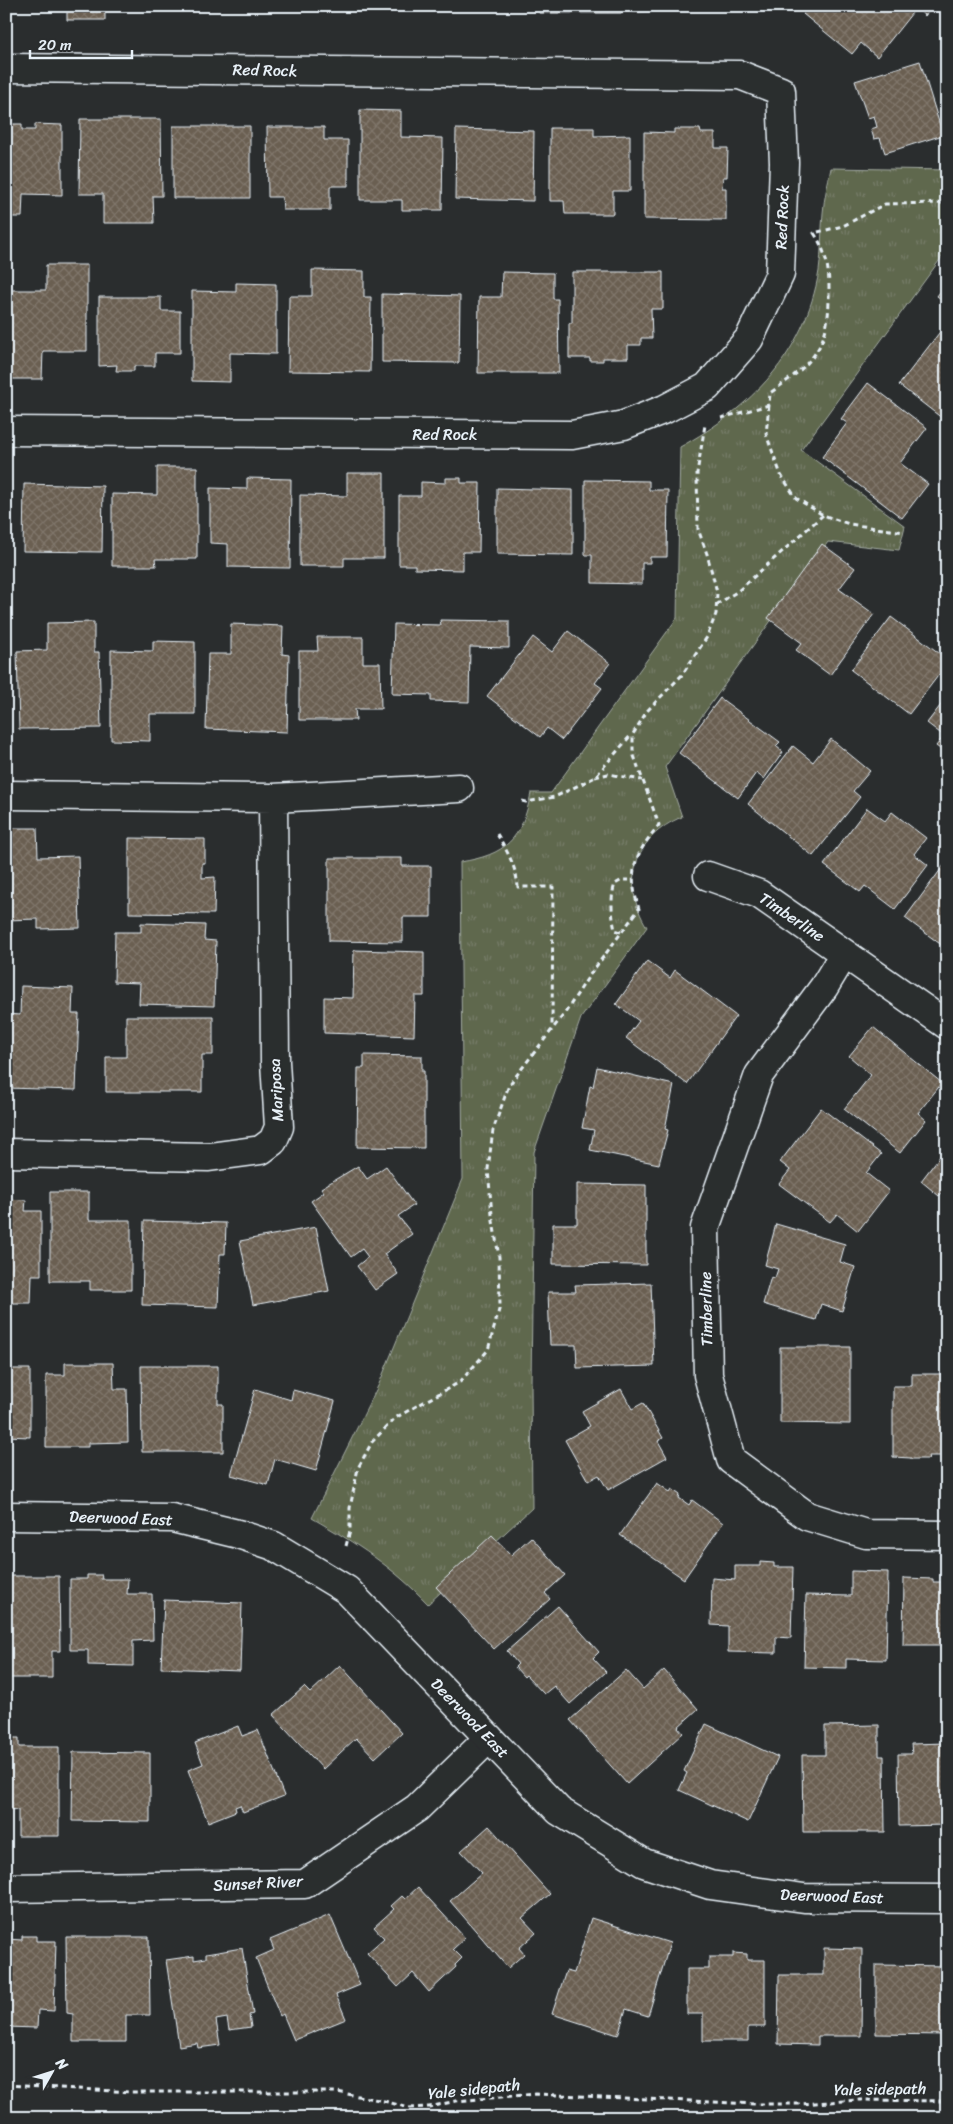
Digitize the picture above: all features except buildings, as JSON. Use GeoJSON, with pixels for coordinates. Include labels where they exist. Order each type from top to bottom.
{"type":"FeatureCollection","features":[{"type":"Feature","properties":{"kind":"street","name":"Red Rock"},"geometry":{"type":"LineString","coordinates":[[6,68],[740,75],[781,91],[784,163],[780,274],[749,339],[707,387],[665,409],[624,425],[572,435],[6,431]]}},
{"type":"Feature","properties":{"kind":"street"},"geometry":{"type":"LineString","coordinates":[[6,795],[273,798],[459,788]]}},
{"type":"Feature","properties":{"kind":"street","name":"Mariposa"},"geometry":{"type":"LineString","coordinates":[[6,1153],[209,1157],[261,1150],[273,1141],[279,1127],[275,1062],[273,798]]}},
{"type":"Feature","properties":{"kind":"street","name":"Timberline"},"geometry":{"type":"LineString","coordinates":[[708,876],[759,894],[947,1025]]}},
{"type":"Feature","properties":{"kind":"street","name":"Timberline"},"geometry":{"type":"LineString","coordinates":[[844,954],[824,987],[759,1075],[705,1228],[708,1375],[730,1460],[807,1516],[866,1534],[947,1535]]}},
{"type":"Feature","properties":{"kind":"street","name":"Deerwood East"},"geometry":{"type":"LineString","coordinates":[[6,1516],[172,1518],[238,1534],[274,1546],[347,1590],[559,1811],[644,1863],[710,1884],[804,1898],[947,1899]]}},
{"type":"Feature","properties":{"kind":"street","name":"Sunset River"},"geometry":{"type":"LineString","coordinates":[[6,1888],[305,1884],[418,1808],[489,1738]]}},
{"type":"Feature","properties":{"kind":"path"},"geometry":{"type":"LineString","coordinates":[[904,532],[849,524],[823,516],[796,498],[781,475],[766,434],[770,393],[804,368],[818,350],[827,328],[829,285],[826,257],[814,233],[843,226],[885,204],[947,203]]}},
{"type":"Feature","properties":{"kind":"path"},"geometry":{"type":"LineString","coordinates":[[715,419],[769,405]]}},
{"type":"Feature","properties":{"kind":"path"},"geometry":{"type":"LineString","coordinates":[[595,777],[633,734],[647,711],[682,675],[707,637],[716,614],[717,592],[698,529],[697,473],[706,422]]}},
{"type":"Feature","properties":{"kind":"path"},"geometry":{"type":"LineString","coordinates":[[716,605],[738,591],[823,516]]}},
{"type":"Feature","properties":{"kind":"path"},"geometry":{"type":"LineString","coordinates":[[346,1546],[350,1531],[350,1508],[358,1468],[372,1442],[395,1418],[460,1382],[488,1350],[500,1306],[499,1257],[492,1215],[488,1169],[493,1130],[509,1085],[639,909],[633,889],[635,860],[659,825],[633,753],[633,734]]}},
{"type":"Feature","properties":{"kind":"path"},"geometry":{"type":"LineString","coordinates":[[522,801],[555,797],[595,777],[608,774],[642,780]]}},
{"type":"Feature","properties":{"kind":"path"},"geometry":{"type":"LineString","coordinates":[[497,834],[510,856],[516,873],[518,887],[553,887],[552,1028]]}},
{"type":"Feature","properties":{"kind":"path"},"geometry":{"type":"LineString","coordinates":[[621,932],[615,930],[612,890],[614,884],[622,880],[633,880]]}},
{"type":"Feature","properties":{"kind":"path","name":"Yale sidepath"},"geometry":{"type":"LineString","coordinates":[[6,2085],[140,2092],[337,2092],[384,2100],[409,2108],[429,2107],[456,2100],[536,2094],[756,2104],[801,2104],[859,2100],[947,2101]]}},
{"type":"Feature","properties":{"kind":"green space"},"geometry":{"type":"Polygon","coordinates":[[[831,168],[947,170],[947,250],[801,450],[905,526],[899,550],[828,542],[665,767],[682,817],[666,825],[652,836],[636,863],[634,894],[639,911],[647,927],[581,1018],[534,1152],[531,1384],[532,1508],[428,1604],[415,1590],[373,1556],[312,1518],[379,1384],[463,1179],[460,862],[489,855],[509,842],[523,822],[531,793],[551,793],[677,618],[680,447],[730,415],[771,376],[788,353],[812,301],[819,271],[822,220],[831,168]]]}}]}
